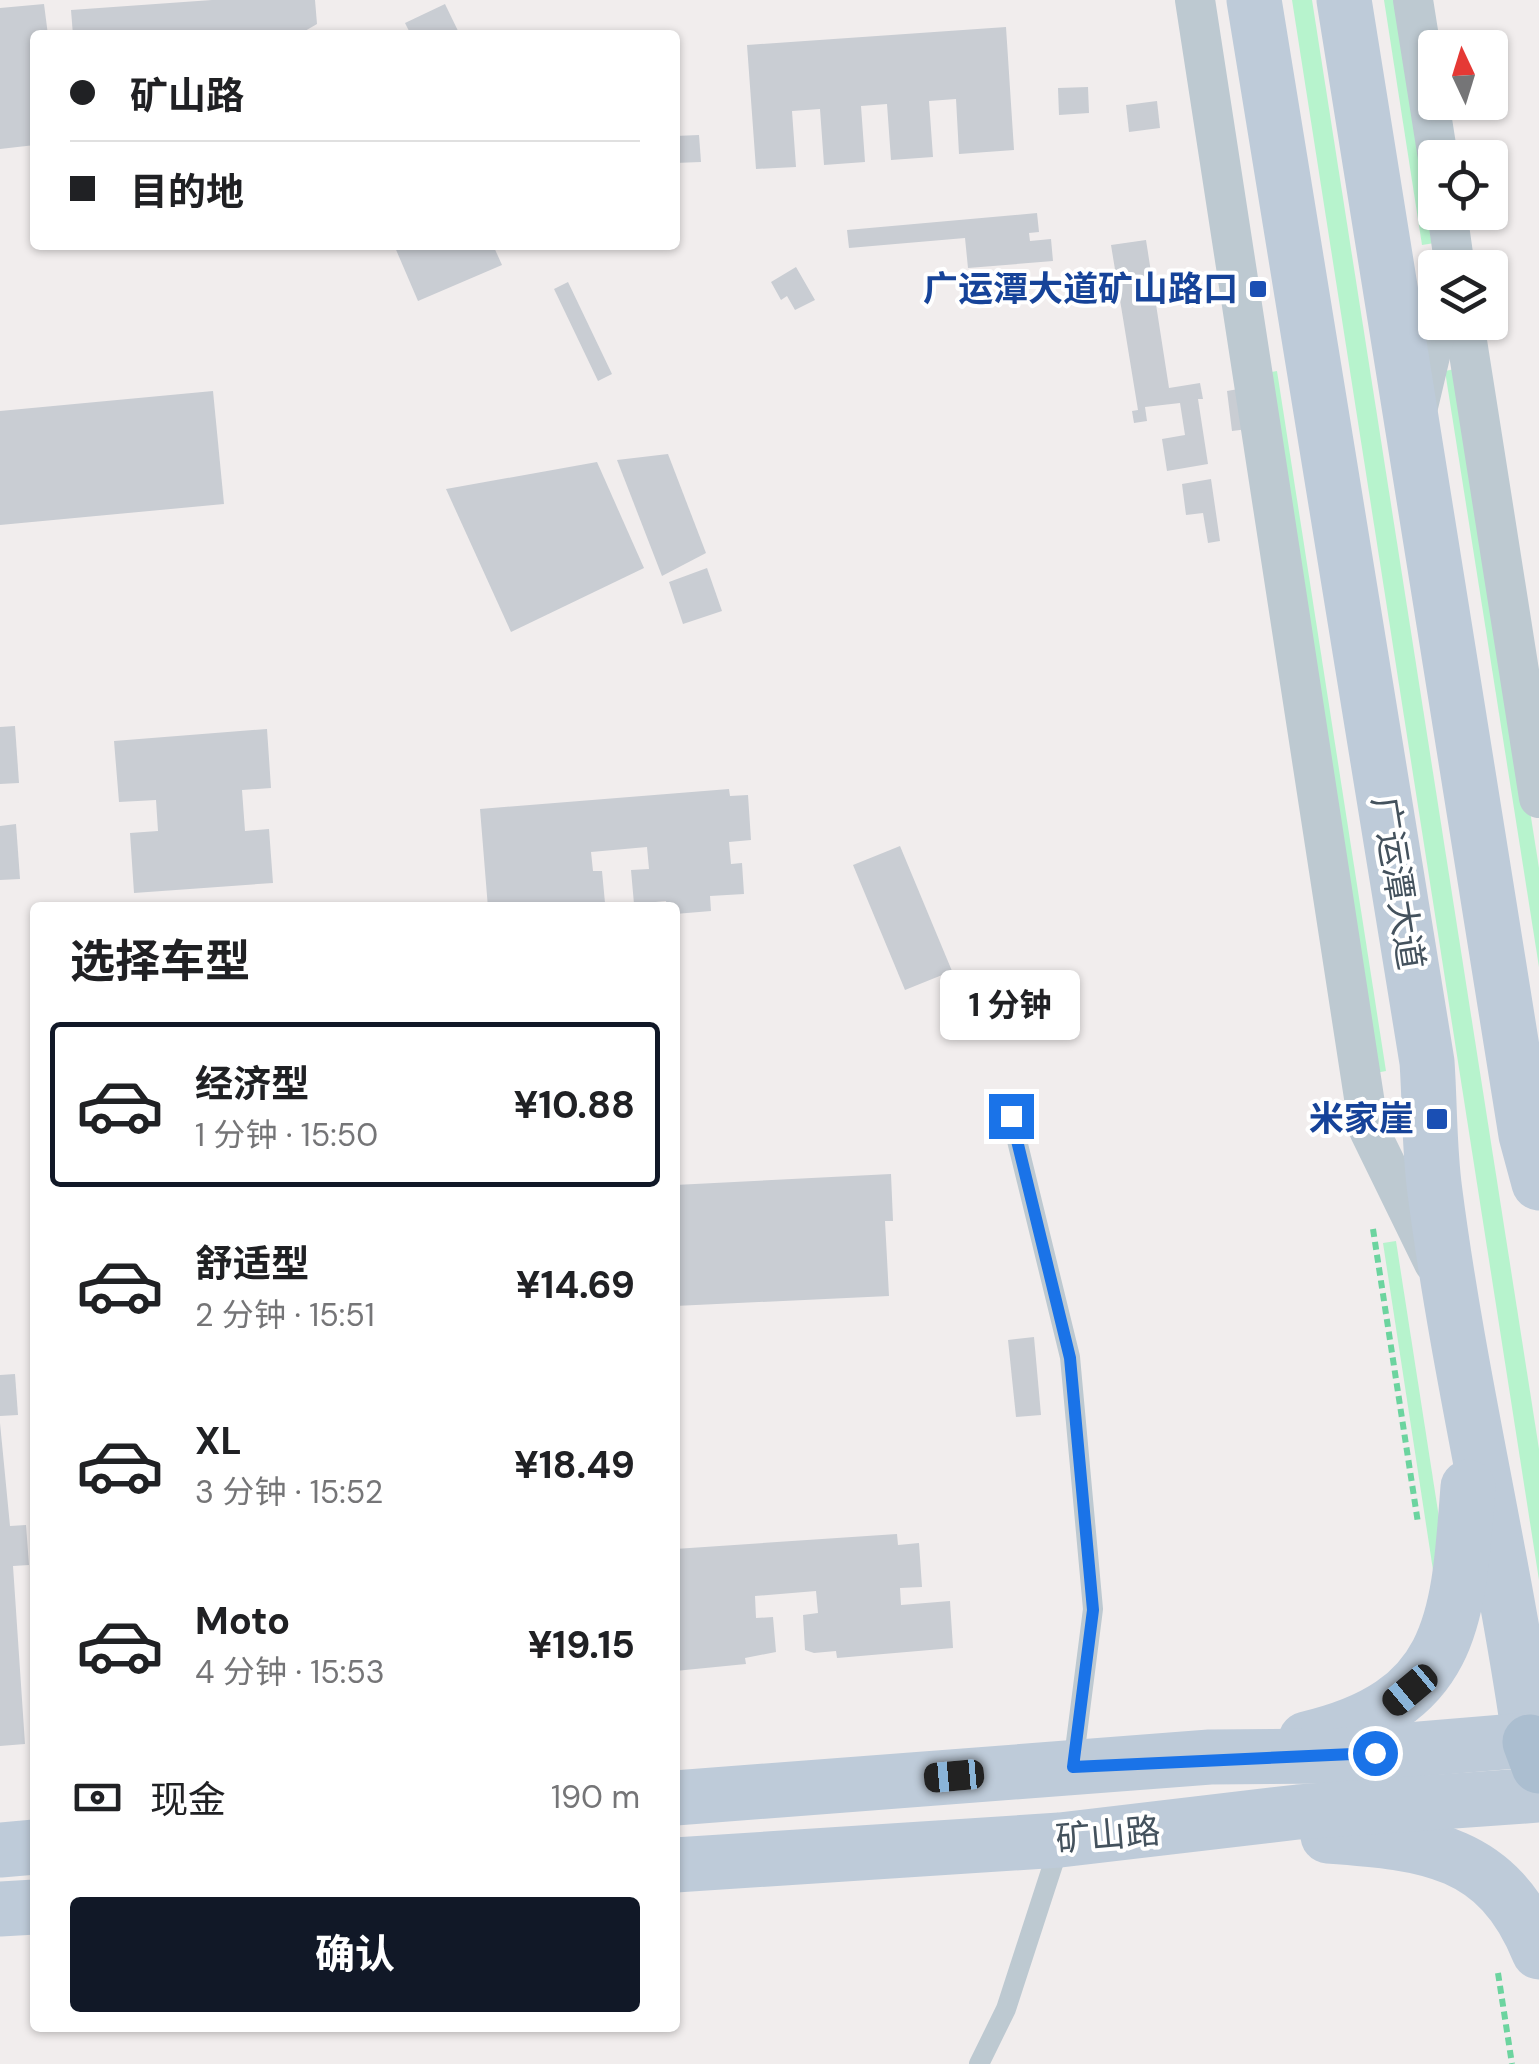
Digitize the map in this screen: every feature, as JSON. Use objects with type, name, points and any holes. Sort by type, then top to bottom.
[{"type":"main road","name":"广运潭大道","points":[[1254,0],[1424,1042],[1434,1188],[1451,1298],[1536,1749]]},
{"type":"main road","points":[[1344,0],[1526,1134],[1539,1183]]},
{"type":"main road","points":[[1210,1757],[1356,1726],[1390,1707],[1430,1667],[1458,1602],[1473,1424]]},
{"type":"main road","name":"矿山路","points":[[680,1798],[1210,1757],[1536,1749]]},
{"type":"main road","name":"矿山路","points":[[680,1865],[1060,1840],[1298,1812],[1539,1795]]},
{"type":"main road","points":[[1186,1828],[1391,1841],[1449,1853],[1474,1865],[1501,1888],[1527,1922],[1539,1952]]},
{"type":"main road","points":[[0,1850],[30,1847]]},
{"type":"main road","points":[[0,1909],[30,1907]]},
{"type":"street","points":[[1195,0],[1369,1130],[1451,1298]]},
{"type":"street","points":[[1413,0],[1435,140]]},
{"type":"street","points":[[1414,425],[1434,340]]},
{"type":"street","points":[[1467,340],[1539,798]]},
{"type":"lane","points":[[1011,1116],[1070,1358],[1093,1610],[1073,1767]]},
{"type":"lane","points":[[978,2064],[1006,2009],[1060,1840]]},
{"type":"path","points":[[1371,1216],[1419,1528]]},
{"type":"green space","points":[[1292,0],[1312,0],[1539,1449],[1539,1580]]},
{"type":"green space","points":[[1384,0],[1404,0],[1418,92],[1418,120],[1422,120],[1425,140],[1418,140],[1418,219]]},
{"type":"green space","points":[[1420,230],[1439,230],[1441,242],[1422,245]]},
{"type":"green space","points":[[1460,368],[1539,868],[1539,967],[1445,371]]},
{"type":"green space","points":[[1277,371],[1386,1071],[1370,1074],[1261,374]]},
{"type":"green space","points":[[1396,1241],[1447,1569],[1433,1570],[1383,1243]]},
{"type":"building","points":[[212,0],[315,0],[317,24],[307,30],[73,30],[71,10]]},
{"type":"building","points":[[44,4],[47,30],[30,30],[30,146],[0,149],[0,8]]},
{"type":"building","points":[[445,4],[458,30],[408,30],[405,23]]},
{"type":"building","points":[[1006,27],[1014,150],[959,154],[956,99],[929,101],[933,157],[891,160],[887,104],[861,106],[865,162],[824,165],[820,109],[792,111],[796,167],[756,169],[747,45]]},
{"type":"building","points":[[1088,87],[1089,113],[1059,115],[1058,88]]},
{"type":"building","points":[[1157,101],[1160,128],[1129,132],[1126,105]]},
{"type":"building","points":[[699,135],[701,162],[680,163],[680,136]]},
{"type":"building","points":[[1037,213],[1039,232],[1029,233],[1030,241],[1051,239],[1053,261],[968,268],[965,238],[849,248],[847,230]]},
{"type":"building","points":[[1146,240],[1169,388],[1200,383],[1203,399],[1198,399],[1208,464],[1167,471],[1162,439],[1185,435],[1180,403],[1145,407],[1147,421],[1134,423],[1132,411],[1138,410],[1111,245]]},
{"type":"building","points":[[396,250],[495,250],[502,265],[418,301]]},
{"type":"building","points":[[796,267],[815,300],[795,310],[787,296],[781,300],[771,282]]},
{"type":"building","points":[[568,282],[612,374],[598,381],[554,289]]},
{"type":"building","points":[[1250,387],[1256,428],[1232,431],[1227,391]]},
{"type":"building","points":[[213,391],[224,504],[0,525],[0,411]]},
{"type":"building","points":[[668,454],[706,553],[662,576],[617,460]]},
{"type":"building","points":[[597,462],[644,568],[511,632],[446,489]]},
{"type":"building","points":[[1211,479],[1220,541],[1208,543],[1203,513],[1186,515],[1182,484]]},
{"type":"building","points":[[707,568],[722,611],[683,624],[669,582]]},
{"type":"building","points":[[15,726],[19,783],[0,784],[0,727]]},
{"type":"building","points":[[267,729],[271,788],[242,790],[245,831],[269,829],[273,883],[134,893],[130,833],[158,831],[156,800],[119,802],[114,741]]},
{"type":"building","points":[[729,789],[730,796],[748,795],[751,840],[729,842],[731,864],[742,863],[744,894],[710,896],[711,911],[680,914],[680,902],[634,902],[631,870],[649,869],[647,847],[591,852],[593,871],[602,871],[605,902],[488,902],[480,809]]},
{"type":"building","points":[[16,824],[20,879],[0,880],[0,826]]},
{"type":"building","points":[[900,846],[952,971],[905,990],[853,865]]},
{"type":"building","points":[[891,1174],[893,1221],[885,1221],[889,1296],[680,1306],[680,1185]]},
{"type":"building","points":[[1034,1337],[1041,1415],[1016,1417],[1008,1340]]},
{"type":"building","points":[[15,1374],[18,1415],[0,1416],[0,1375]]},
{"type":"building","points":[[0,1423],[10,1526],[26,1525],[29,1565],[13,1566],[25,1744],[0,1746]]},
{"type":"building","points":[[897,1534],[898,1545],[919,1543],[922,1587],[900,1588],[901,1605],[950,1601],[953,1648],[837,1658],[836,1651],[814,1653],[805,1650],[803,1615],[818,1613],[816,1591],[755,1596],[756,1618],[773,1617],[776,1652],[745,1658],[746,1664],[680,1671],[680,1549]]},
{"type":"place","name":"广运潭大道矿山路口","points":[[1258,289]]},
{"type":"place","name":"米家崖","points":[[1437,1119]]},
{"type":"route","points":[[1011,1116],[1070,1358],[1093,1610],[1073,1767],[1210,1757],[1375,1753]]}]
